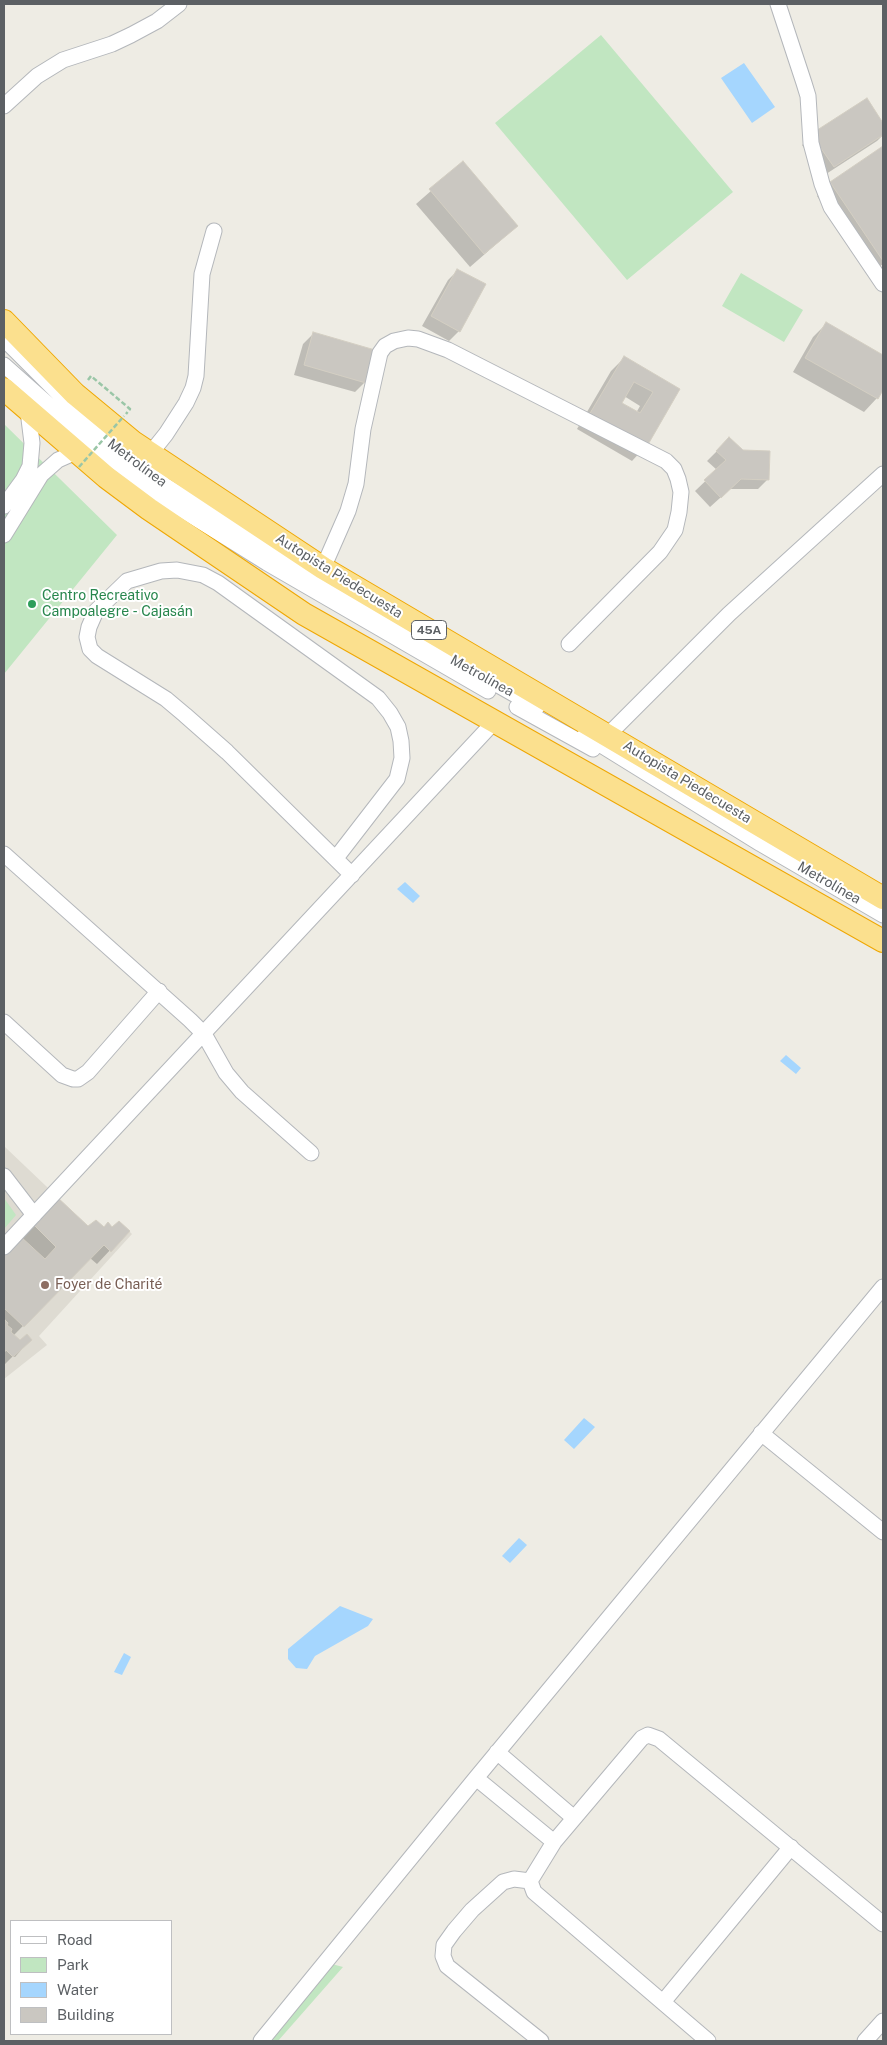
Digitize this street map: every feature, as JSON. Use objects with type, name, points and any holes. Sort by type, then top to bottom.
[{"type":"highway","name":"Autopista Piedecuesta","points":[[4,321],[75,394],[133,442],[323,568],[883,898]]},
{"type":"highway","points":[[4,389],[77,460],[304,614],[883,941]]},
{"type":"street","points":[[4,106],[37,76],[63,60],[112,44],[131,35],[157,22],[179,4]]},
{"type":"street","points":[[778,4],[808,96],[811,143],[822,184],[832,208],[883,284]]},
{"type":"street","points":[[150,454],[171,426],[193,388],[196,376],[202,274],[214,231]]},
{"type":"street","points":[[323,568],[348,511],[356,484],[363,429],[380,353],[385,346],[394,341],[408,338],[418,339],[448,350],[666,462],[674,469],[681,492],[680,512],[675,530],[660,552],[569,644]]},
{"type":"street","name":"Metrolínea","points":[[4,339],[98,433],[166,486],[397,628],[561,720],[761,844],[883,915]]},
{"type":"street","name":"Metrolínea","points":[[4,365],[93,444],[158,495],[267,563],[427,657],[621,765],[883,921]]},
{"type":"street","points":[[4,506],[23,480],[30,466],[32,443],[28,411]]},
{"type":"street","points":[[4,535],[41,475],[58,460],[77,460]]},
{"type":"street","points":[[608,735],[729,614],[883,474]]},
{"type":"street","points":[[336,858],[397,779],[402,758],[401,741],[398,727],[390,713],[378,698],[226,588],[203,575],[177,570],[162,571],[127,581],[96,611],[88,627],[87,637],[90,649],[97,656],[166,699],[227,752],[352,875]]},
{"type":"street","points":[[4,1247],[495,722]]},
{"type":"street","points":[[4,854],[159,991],[204,1034],[226,1073],[242,1092],[311,1153]]},
{"type":"street","points":[[4,1022],[62,1075],[72,1080],[78,1079],[88,1072],[159,991]]},
{"type":"street","points":[[4,1176],[34,1214]]},
{"type":"street","points":[[261,2041],[497,1752],[883,1287]]},
{"type":"street","points":[[761,1433],[883,1532]]},
{"type":"street","points":[[530,1881],[554,1842],[574,1818],[642,1738],[653,1736],[658,1738],[883,1924]]},
{"type":"street","points":[[497,1752],[574,1818]]},
{"type":"street","points":[[476,1778],[554,1842]]},
{"type":"street","points":[[663,2002],[791,1847]]},
{"type":"street","points":[[530,1881],[514,1879],[503,1882],[472,1910],[454,1931],[444,1945],[443,1956],[447,1966],[541,2041]]},
{"type":"street","points":[[530,1881],[534,1892],[708,2041]]},
{"type":"street","points":[[865,2041],[883,2021]]},
{"type":"path","points":[[77,460],[124,416]]},
{"type":"shaded area","name":"Foyer de Charité","points":[[5,1147],[88,1226],[96,1220],[104,1227],[108,1222],[112,1227],[119,1221],[132,1234],[39,1336],[47,1345],[4,1379]]},
{"type":"green space","points":[[601,35],[733,192],[627,280],[495,123]]},
{"type":"green space","points":[[741,273],[803,310],[784,342],[722,306]]},
{"type":"green space","name":"Centro Recreativo Campoalegre - Cajasán","points":[[4,424],[117,535],[4,674]]},
{"type":"green space","points":[[4,1198],[16,1215],[4,1229]]},
{"type":"green space","points":[[328,1963],[343,1967],[278,2041],[262,2041]]},
{"type":"water","points":[[744,63],[775,107],[752,123],[721,78]]},
{"type":"water","points":[[405,882],[420,896],[413,903],[397,889]]},
{"type":"water","points":[[786,1055],[801,1068],[796,1074],[780,1061]]},
{"type":"water","points":[[584,1418],[595,1427],[574,1449],[564,1440]]},
{"type":"water","points":[[519,1538],[527,1545],[510,1563],[502,1556]]},
{"type":"water","points":[[340,1606],[373,1619],[368,1626],[315,1656],[307,1669],[296,1668],[288,1659],[288,1649]]},
{"type":"water","points":[[124,1653],[131,1657],[122,1675],[114,1672]]},
{"type":"building","points":[[867,98],[883,123],[883,135],[834,167],[811,134]]},
{"type":"building","points":[[883,146],[883,261],[830,182]]},
{"type":"building","points":[[463,161],[518,226],[484,254],[429,189]]},
{"type":"building","points":[[457,269],[486,284],[460,332],[431,316]]},
{"type":"building","points":[[826,322],[883,355],[883,390],[878,399],[805,358]]},
{"type":"building","points":[[313,332],[375,350],[366,383],[304,365]]},
{"type":"building","points":[[624,356],[680,389],[646,448],[589,415]],"holes":[[[634,382],[653,392],[640,413],[622,403]]]},
{"type":"building","points":[[729,437],[743,450],[770,451],[769,480],[741,479],[721,498],[704,480],[726,460],[716,451]]},
{"type":"building","points":[[57,1197],[88,1226],[96,1220],[104,1227],[108,1222],[112,1227],[119,1221],[130,1231],[111,1252],[104,1245],[24,1327],[4,1308],[4,1254],[20,1236],[45,1259],[56,1247],[32,1223]]},
{"type":"building","points":[[5,1320],[12,1329],[11,1332],[20,1340],[27,1334],[32,1340],[13,1357],[6,1350],[4,1353]]},
{"type":"place","name":"Centro Recreativo Campoalegre - Cajasán","points":[[32,604]]},
{"type":"place","name":"Foyer de Charité","points":[[45,1285]]}]
